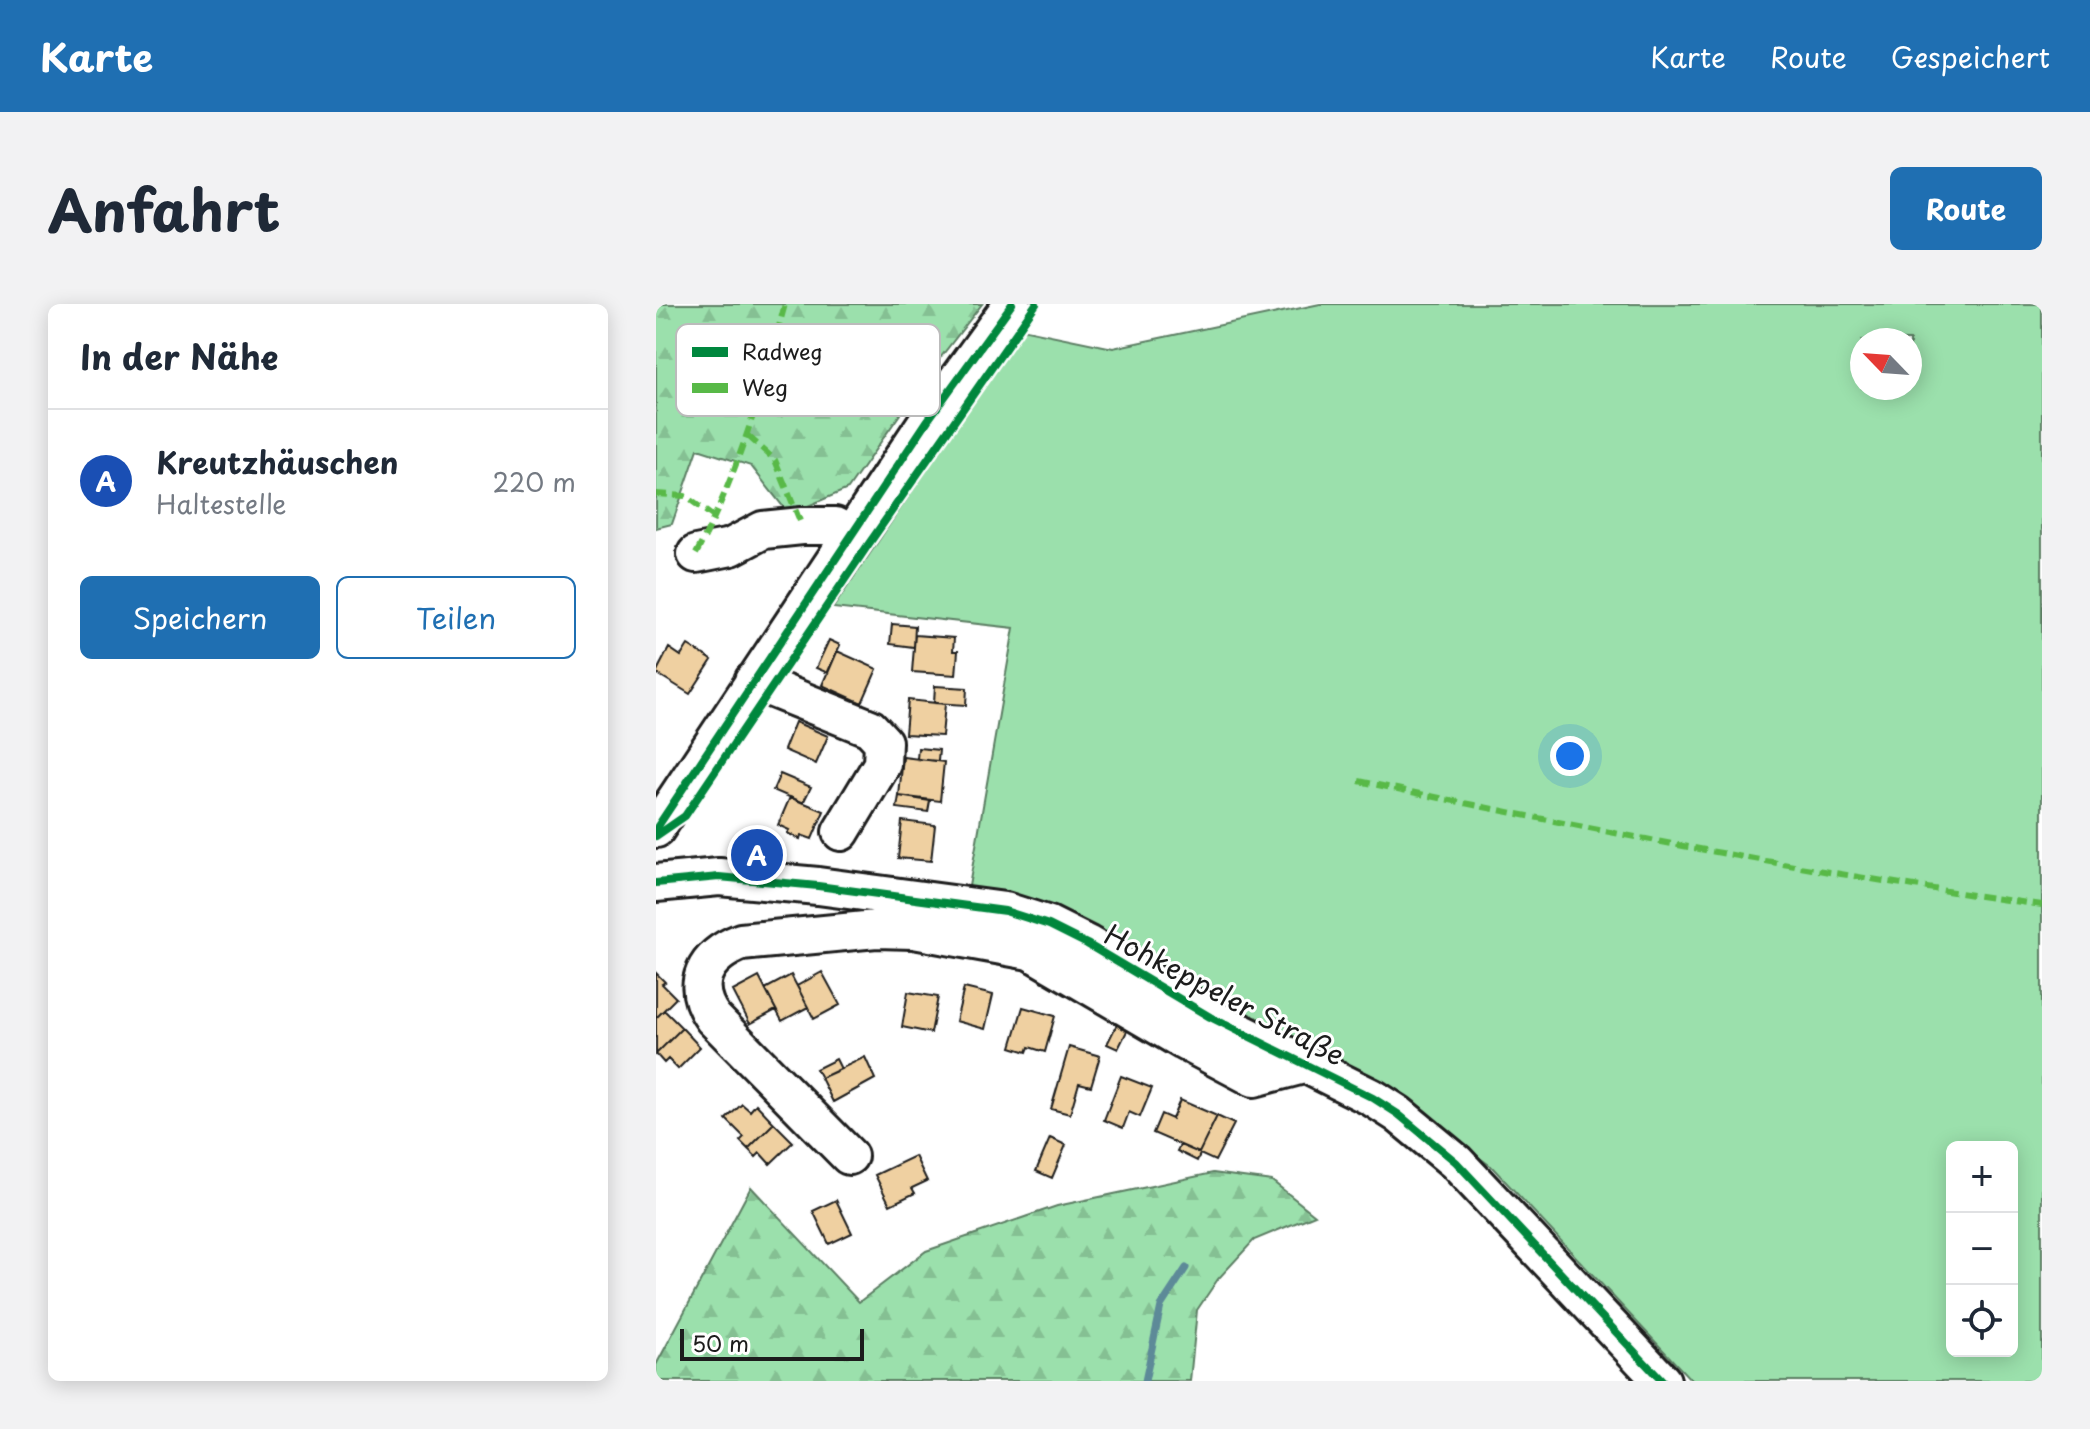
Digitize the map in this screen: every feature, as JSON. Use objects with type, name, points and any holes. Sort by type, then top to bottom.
[{"type":"street","points":[[940,403],[1012,304]]},
{"type":"street","points":[[656,829],[931,416]]},
{"type":"street","points":[[696,554],[731,547],[763,530],[835,526],[850,536]]},
{"type":"street","points":[[753,681],[870,728],[883,742],[882,764],[841,832]]},
{"type":"street","name":"Hohkeppeler Straße","points":[[656,883],[719,877],[818,886],[1005,911],[1049,925],[1210,1017],[1373,1098],[1398,1114],[1456,1162],[1662,1381]]},
{"type":"street","points":[[849,1156],[704,1006],[701,994],[704,973],[723,949],[741,942],[876,929],[914,930],[1030,951],[1254,1078],[1307,1064]]},
{"type":"green space","points":[[656,304],[982,304],[940,358],[940,324],[676,324],[676,416],[899,416],[848,489],[789,514],[751,466],[698,449],[672,524],[656,528]]},
{"type":"green space","points":[[1320,304],[2042,304],[2042,1381],[1692,1381],[1492,1167],[1394,1095],[968,892],[1014,628],[833,608],[1022,329],[1113,348]]},
{"type":"green space","points":[[1213,1173],[1272,1181],[1315,1215],[1254,1240],[1218,1279],[1197,1310],[1190,1381],[656,1381],[656,1365],[751,1187],[859,1302],[926,1251],[1057,1206]]},
{"type":"building","points":[[892,624],[915,626],[914,647],[890,644]]},
{"type":"building","points":[[915,635],[954,638],[953,651],[958,651],[956,675],[912,672]]},
{"type":"building","points":[[829,640],[840,645],[828,673],[816,668]]},
{"type":"building","points":[[688,645],[712,660],[690,694],[656,673],[669,648],[681,656]]},
{"type":"building","points":[[837,651],[877,669],[862,703],[822,685]]},
{"type":"building","points":[[935,686],[967,688],[966,705],[934,703]]},
{"type":"building","points":[[908,700],[945,704],[942,736],[905,734]]},
{"type":"building","points":[[795,722],[828,736],[816,764],[784,750]]},
{"type":"building","points":[[918,748],[939,750],[938,761],[917,759]]},
{"type":"building","points":[[903,757],[944,762],[940,801],[899,796]]},
{"type":"building","points":[[780,774],[811,787],[803,803],[773,790]]},
{"type":"building","points":[[899,796],[930,801],[928,812],[897,808]]},
{"type":"building","points":[[790,797],[824,811],[812,839],[801,835],[800,839],[778,825]]},
{"type":"building","points":[[902,821],[935,825],[931,861],[898,858]]},
{"type":"building","points":[[822,972],[840,1005],[814,1019],[797,986]]},
{"type":"building","points":[[656,973],[676,998],[656,1018]]},
{"type":"building","points":[[791,975],[808,1007],[782,1021],[765,989]]},
{"type":"building","points":[[759,977],[776,1010],[750,1024],[733,991]]},
{"type":"building","points":[[964,988],[993,995],[985,1029],[956,1021]]},
{"type":"building","points":[[908,992],[938,997],[931,1033],[902,1027]]},
{"type":"building","points":[[1023,1007],[1055,1016],[1045,1052],[1029,1047],[1027,1052],[1011,1047]]},
{"type":"building","points":[[664,1010],[682,1028],[656,1054],[656,1018]]},
{"type":"building","points":[[1117,1024],[1128,1029],[1118,1049],[1107,1044]]},
{"type":"building","points":[[682,1028],[700,1047],[678,1069],[668,1059],[664,1063],[656,1054]]},
{"type":"building","points":[[1069,1047],[1100,1056],[1091,1086],[1079,1083],[1070,1114],[1051,1109]]},
{"type":"building","points":[[865,1057],[875,1079],[833,1102],[821,1078]]},
{"type":"building","points":[[836,1059],[841,1069],[821,1078],[816,1069]]},
{"type":"building","points":[[1121,1076],[1152,1088],[1140,1117],[1129,1112],[1123,1128],[1104,1120]]},
{"type":"building","points":[[1180,1100],[1217,1116],[1199,1153],[1153,1133],[1161,1114],[1172,1119]]},
{"type":"building","points":[[742,1104],[750,1111],[756,1104],[774,1123],[748,1149],[740,1141],[744,1137],[726,1119]]},
{"type":"building","points":[[1217,1116],[1234,1124],[1215,1161],[1200,1154],[1197,1161],[1177,1151],[1180,1145],[1199,1153]]},
{"type":"building","points":[[774,1123],[793,1142],[770,1164],[760,1153],[756,1157],[748,1149]]},
{"type":"building","points":[[1050,1138],[1066,1145],[1052,1178],[1036,1171]]},
{"type":"building","points":[[915,1156],[927,1181],[912,1188],[915,1193],[890,1205],[875,1175]]},
{"type":"building","points":[[836,1200],[852,1233],[829,1244],[813,1211]]},
{"type":"waterway","points":[[1145,1381],[1161,1306],[1186,1268]]},
{"type":"marked path","points":[[779,324],[785,304]]},
{"type":"marked path","points":[[696,554],[737,463],[753,416]]},
{"type":"marked path","points":[[748,436],[775,460],[802,526]]},
{"type":"marked path","points":[[656,494],[685,496],[715,518]]},
{"type":"marked path","points":[[1359,781],[1699,849],[2042,905]]},
{"type":"cycle path","points":[[940,403],[1012,304]]},
{"type":"cycle path","points":[[656,836],[685,816],[1036,304]]},
{"type":"cycle path","points":[[656,829],[931,416]]},
{"type":"cycle path","points":[[656,883],[719,877],[818,886],[1005,911],[1049,925],[1210,1017],[1373,1098],[1398,1114],[1456,1162],[1662,1381]]},
{"type":"place","name":"Kreutzhäuschen","points":[[757,855]]}]
